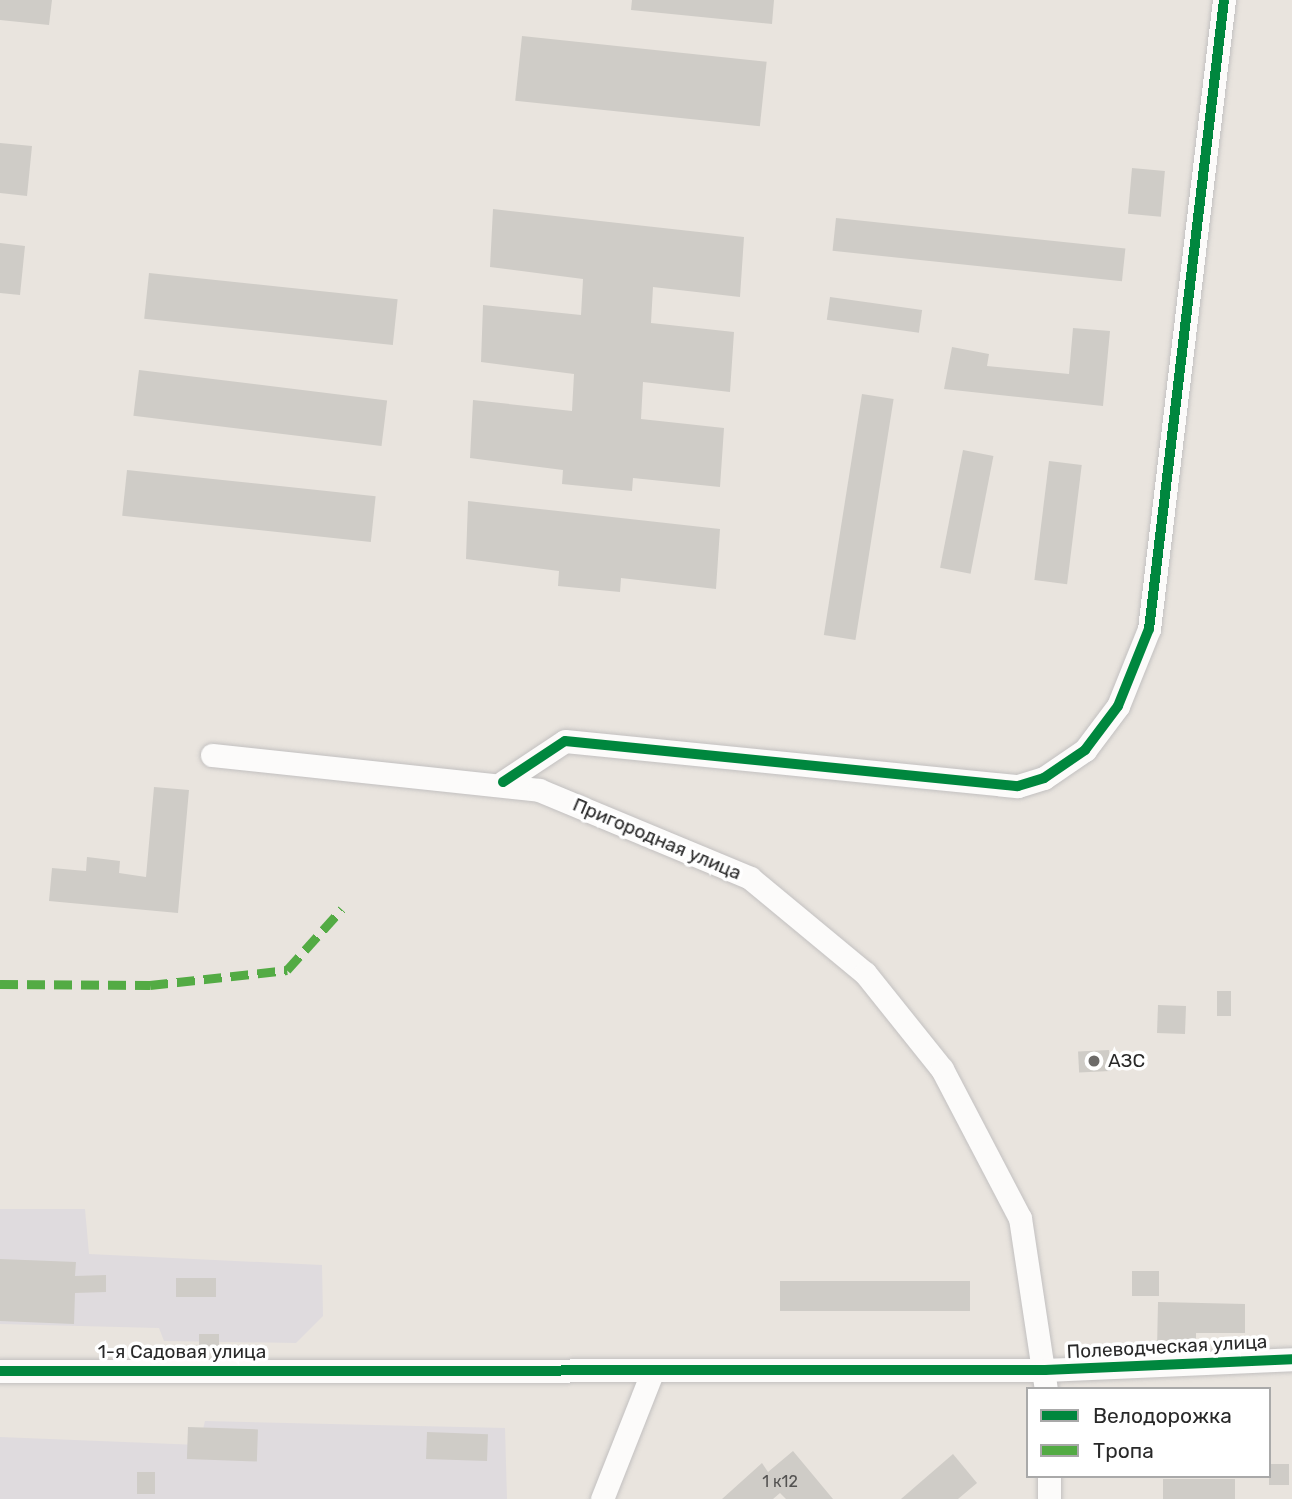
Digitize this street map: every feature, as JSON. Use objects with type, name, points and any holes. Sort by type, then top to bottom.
[{"type":"street","points":[[503,782],[565,741],[1018,786],[1044,778],[1085,750],[1118,706],[1149,629],[1224,0]]},
{"type":"street","name":"Пригородная улица","points":[[212,755],[503,782],[539,790],[750,878],[865,973],[943,1069],[1020,1218],[1045,1379]]},
{"type":"street","name":"Полеводческая улица","points":[[652,1373],[1045,1379],[1292,1359]]},
{"type":"street","name":"1-я Садовая улица","points":[[0,1371],[365,1370],[652,1373]]},
{"type":"street","points":[[602,1499],[652,1373]]},
{"type":"street","points":[[1049,1478],[1049,1499]]},
{"type":"shaded area","points":[[0,1209],[85,1209],[89,1254],[322,1265],[323,1316],[296,1343],[164,1341],[159,1328],[0,1324]]},
{"type":"shaded area","points":[[205,1421],[505,1428],[507,1499],[0,1499],[0,1437],[199,1445]]},
{"type":"building","points":[[0,0],[52,0],[49,25],[0,20]]},
{"type":"building","points":[[632,0],[774,0],[772,24],[631,10]]},
{"type":"building","points":[[522,36],[767,62],[760,126],[515,101]]},
{"type":"building","points":[[0,143],[32,146],[27,196],[0,193]]},
{"type":"building","points":[[1132,168],[1165,171],[1161,217],[1128,214]]},
{"type":"building","points":[[493,209],[744,237],[740,297],[653,287],[651,323],[734,332],[730,392],[643,382],[641,419],[724,428],[720,487],[633,478],[632,491],[562,484],[563,470],[470,458],[473,400],[572,411],[574,374],[481,362],[483,305],[581,315],[583,279],[490,267]]},
{"type":"building","points":[[836,218],[1125,248],[1122,281],[833,251]]},
{"type":"building","points":[[0,243],[25,246],[20,295],[0,293]]},
{"type":"building","points":[[149,273],[398,299],[393,345],[144,319]]},
{"type":"building","points":[[830,297],[922,310],[919,333],[827,320]]},
{"type":"building","points":[[1073,328],[1110,331],[1103,406],[944,389],[952,347],[989,354],[987,366],[1069,374]]},
{"type":"building","points":[[139,370],[387,400],[382,446],[133,416]]},
{"type":"building","points":[[862,394],[894,399],[855,640],[824,635]]},
{"type":"building","points":[[963,450],[993,456],[971,574],[940,568]]},
{"type":"building","points":[[1049,461],[1082,465],[1067,584],[1034,580]]},
{"type":"building","points":[[127,470],[376,496],[371,542],[122,516]]},
{"type":"building","points":[[468,501],[720,529],[716,589],[621,578],[620,592],[558,586],[559,571],[466,559]]},
{"type":"building","points":[[154,787],[189,790],[178,913],[49,901],[52,868],[86,871],[87,857],[120,861],[119,873],[146,877]]},
{"type":"building","points":[[1217,991],[1231,991],[1231,1016],[1217,1016]]},
{"type":"building","points":[[1158,1005],[1186,1006],[1185,1034],[1157,1033]]},
{"type":"building","name":"АЗС","points":[[1109,1050],[1110,1071],[1079,1073],[1078,1052]]},
{"type":"building","points":[[0,1259],[76,1262],[75,1276],[106,1275],[106,1292],[75,1293],[74,1324],[0,1321]]},
{"type":"building","points":[[1132,1271],[1159,1271],[1159,1296],[1132,1296]]},
{"type":"building","points":[[176,1278],[216,1278],[216,1297],[176,1297]]},
{"type":"building","points":[[780,1281],[970,1281],[970,1311],[780,1311]]},
{"type":"building","points":[[1158,1302],[1245,1304],[1245,1333],[1196,1333],[1196,1348],[1157,1349]]},
{"type":"building","points":[[199,1334],[219,1334],[219,1351],[199,1351]]},
{"type":"building","points":[[188,1427],[258,1429],[257,1461],[187,1459]]},
{"type":"building","points":[[427,1432],[488,1434],[487,1461],[426,1459]]},
{"type":"building","points":[[793,1451],[833,1499],[786,1499],[780,1493],[773,1499],[722,1499],[762,1463],[768,1472]]},
{"type":"building","points":[[953,1454],[977,1483],[958,1499],[901,1499]]},
{"type":"building","points":[[1271,1464],[1289,1464],[1289,1485],[1269,1485]]},
{"type":"building","points":[[137,1472],[155,1472],[155,1494],[137,1494]]},
{"type":"building","points":[[1163,1479],[1235,1479],[1235,1499],[1163,1499]]},
{"type":"marked path","points":[[0,984],[150,985],[287,970],[342,909]]},
{"type":"cycle path","points":[[503,782],[565,741],[1018,786],[1044,778],[1085,750],[1118,706],[1149,629],[1224,0]]},
{"type":"cycle path","points":[[0,1371],[1045,1370],[1292,1359]]},
{"type":"place","name":"АЗС","points":[[1094,1061]]}]
